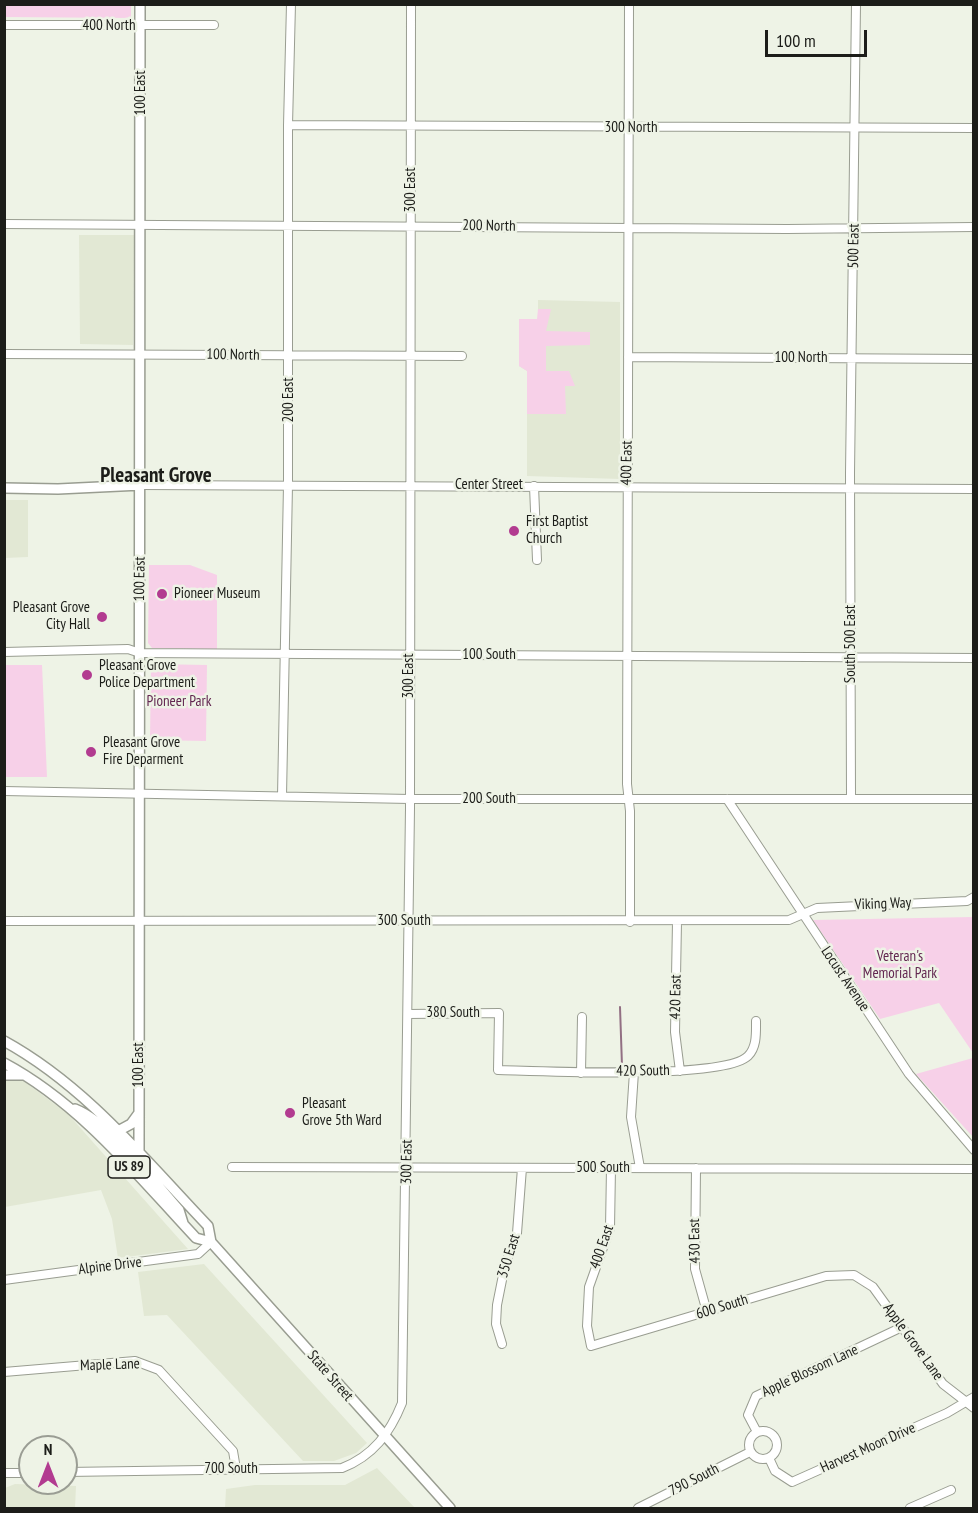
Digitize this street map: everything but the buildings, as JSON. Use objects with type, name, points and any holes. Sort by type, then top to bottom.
[{"type":"main road","name":"100 East","points":[[136,1156],[139,1113],[140,4]]},
{"type":"main road","name":"Center Street","points":[[4,488],[58,489],[141,485]]},
{"type":"main road","name":"State Street","points":[[4,1041],[42,1064],[75,1089],[118,1131],[136,1156],[158,1173],[208,1226],[211,1242],[450,1509]]},
{"type":"main road","name":"State Street","points":[[4,1063],[26,1075],[69,1107],[196,1238],[211,1242]]},
{"type":"main road","points":[[4,1075],[26,1075]]},
{"type":"main road","points":[[69,1107],[91,1116],[136,1156],[179,1210],[184,1224]]},
{"type":"main road","points":[[118,1131],[131,1124],[139,1113]]},
{"type":"street","name":"200 East","points":[[282,796],[288,485],[288,125],[291,4]]},
{"type":"street","name":"300 East","points":[[384,1437],[395,1421],[402,1403],[407,1168],[411,4]]},
{"type":"street","name":"400 East","points":[[629,4],[627,656],[630,922]]},
{"type":"street","name":"500 East","points":[[850,488],[856,4]]},
{"type":"street","name":"400 North","points":[[4,25],[214,25]]},
{"type":"street","name":"300 North","points":[[288,125],[974,128]]},
{"type":"street","name":"200 North","points":[[4,224],[628,228],[974,227]]},
{"type":"street","name":"100 North","points":[[4,354],[462,356]]},
{"type":"street","name":"100 North","points":[[628,357],[974,358]]},
{"type":"street","name":"Center Street","points":[[141,485],[974,489]]},
{"type":"street","points":[[534,486],[537,560]]},
{"type":"street","name":"South 500 East","points":[[850,488],[851,800]]},
{"type":"street","name":"100 South","points":[[4,651],[128,649],[140,653],[285,655],[974,658]]},
{"type":"street","name":"200 South","points":[[4,791],[410,799],[974,800]]},
{"type":"street","name":"Locust Avenue","points":[[727,799],[909,1074],[974,1150]]},
{"type":"street","name":"Viking Way","points":[[801,914],[817,908],[854,905],[971,901]]},
{"type":"street","name":"300 South","points":[[4,921],[677,922],[789,920],[801,914]]},
{"type":"street","name":"420 East","points":[[677,922],[675,1032],[680,1071]]},
{"type":"street","name":"380 South","points":[[408,1014],[499,1013],[498,1070]]},
{"type":"street","points":[[581,1073],[582,1017]]},
{"type":"street","name":"420 South","points":[[498,1070],[581,1073],[680,1071],[735,1064],[749,1056],[756,1040],[756,1022]]},
{"type":"street","points":[[634,1072],[631,1117],[640,1168]]},
{"type":"street","name":"500 South","points":[[232,1167],[974,1168]]},
{"type":"street","name":"350 East","points":[[502,1344],[496,1324],[497,1305],[505,1265],[517,1233],[522,1168]]},
{"type":"street","name":"400 East","points":[[591,1346],[587,1326],[589,1287],[610,1228],[611,1168]]},
{"type":"street","name":"430 East","points":[[696,1168],[695,1269],[707,1312]]},
{"type":"street","name":"Alpine Drive","points":[[4,1280],[198,1254],[211,1242]]},
{"type":"street","name":"600 South","points":[[591,1346],[826,1276],[854,1275]]},
{"type":"street","name":"Apple Grove Lane","points":[[854,1275],[873,1287],[900,1328],[943,1384],[970,1399],[974,1408]]},
{"type":"street","name":"Apple Blossom Lane","points":[[758,1432],[748,1415],[756,1396],[900,1328]]},
{"type":"street","name":"Maple Lane","points":[[4,1372],[135,1361],[148,1364],[159,1370],[233,1451],[236,1469]]},
{"type":"street","name":"Harvest Moon Drive","points":[[769,1458],[775,1471],[792,1482],[970,1399]]},
{"type":"street","points":[[766,1431],[777,1439],[778,1448],[769,1458],[759,1459],[750,1452],[749,1442],[758,1432],[766,1431]]},
{"type":"street","name":"700 South","points":[[78,1472],[342,1468],[363,1457],[384,1437]]},
{"type":"street","name":"790 South","points":[[638,1509],[750,1452]]},
{"type":"street","points":[[910,1509],[951,1490]]},
{"type":"shaded area","points":[[79,235],[134,235],[133,345],[80,344]]},
{"type":"shaded area","points":[[538,300],[620,302],[620,479],[527,476],[527,371],[519,366],[519,319],[538,319]]},
{"type":"shaded area","points":[[4,500],[28,500],[28,557],[5,558]]},
{"type":"shaded area","points":[[9,1078],[21,1079],[68,1114],[188,1249],[118,1258],[112,1219],[101,1190],[5,1207],[4,1082]]},
{"type":"shaded area","points":[[204,1264],[367,1443],[356,1453],[334,1461],[303,1461],[167,1315],[144,1316],[138,1272]]},
{"type":"shaded area","points":[[377,1468],[415,1508],[225,1508],[226,1489],[255,1485],[345,1485]]},
{"type":"shaded area","points":[[18,1484],[18,1495],[76,1495],[75,1508],[5,1508],[5,1488]]},
{"type":"green space","points":[[5,4],[131,5],[131,18],[5,17]]},
{"type":"green space","points":[[538,309],[551,309],[546,331],[590,332],[590,345],[546,346],[546,371],[569,371],[575,386],[565,386],[566,414],[527,414],[527,371],[519,366],[519,319],[537,319]]},
{"type":"green space","name":"Pioneer Park","points":[[149,565],[190,565],[217,575],[217,649],[152,648],[148,643]]},
{"type":"green space","name":"Pioneer Park","points":[[151,664],[207,665],[206,741],[150,740]]},
{"type":"green space","points":[[5,665],[42,665],[47,777],[5,777]]},
{"type":"green space","name":"Veteran's Memorial Park","points":[[973,917],[973,1053],[939,1003],[880,1019],[813,920]]},
{"type":"green space","points":[[974,1058],[973,1137],[916,1074]]},
{"type":"waterway","points":[[620,1007],[622,1066]]},
{"type":"place","name":"First Baptist Church","points":[[514,531]]},
{"type":"place","name":"Pioneer Museum","points":[[162,594]]},
{"type":"place","name":"Pleasant Grove City Hall","points":[[102,617]]},
{"type":"place","name":"Pleasant Grove Police Department","points":[[87,675]]},
{"type":"place","name":"Pleasant Grove Fire Deparment","points":[[91,752]]},
{"type":"place","name":"Pleasant Grove 5th Ward","points":[[290,1113]]},
{"type":"district","name":"Pleasant Grove","points":[[156,476]]}]
